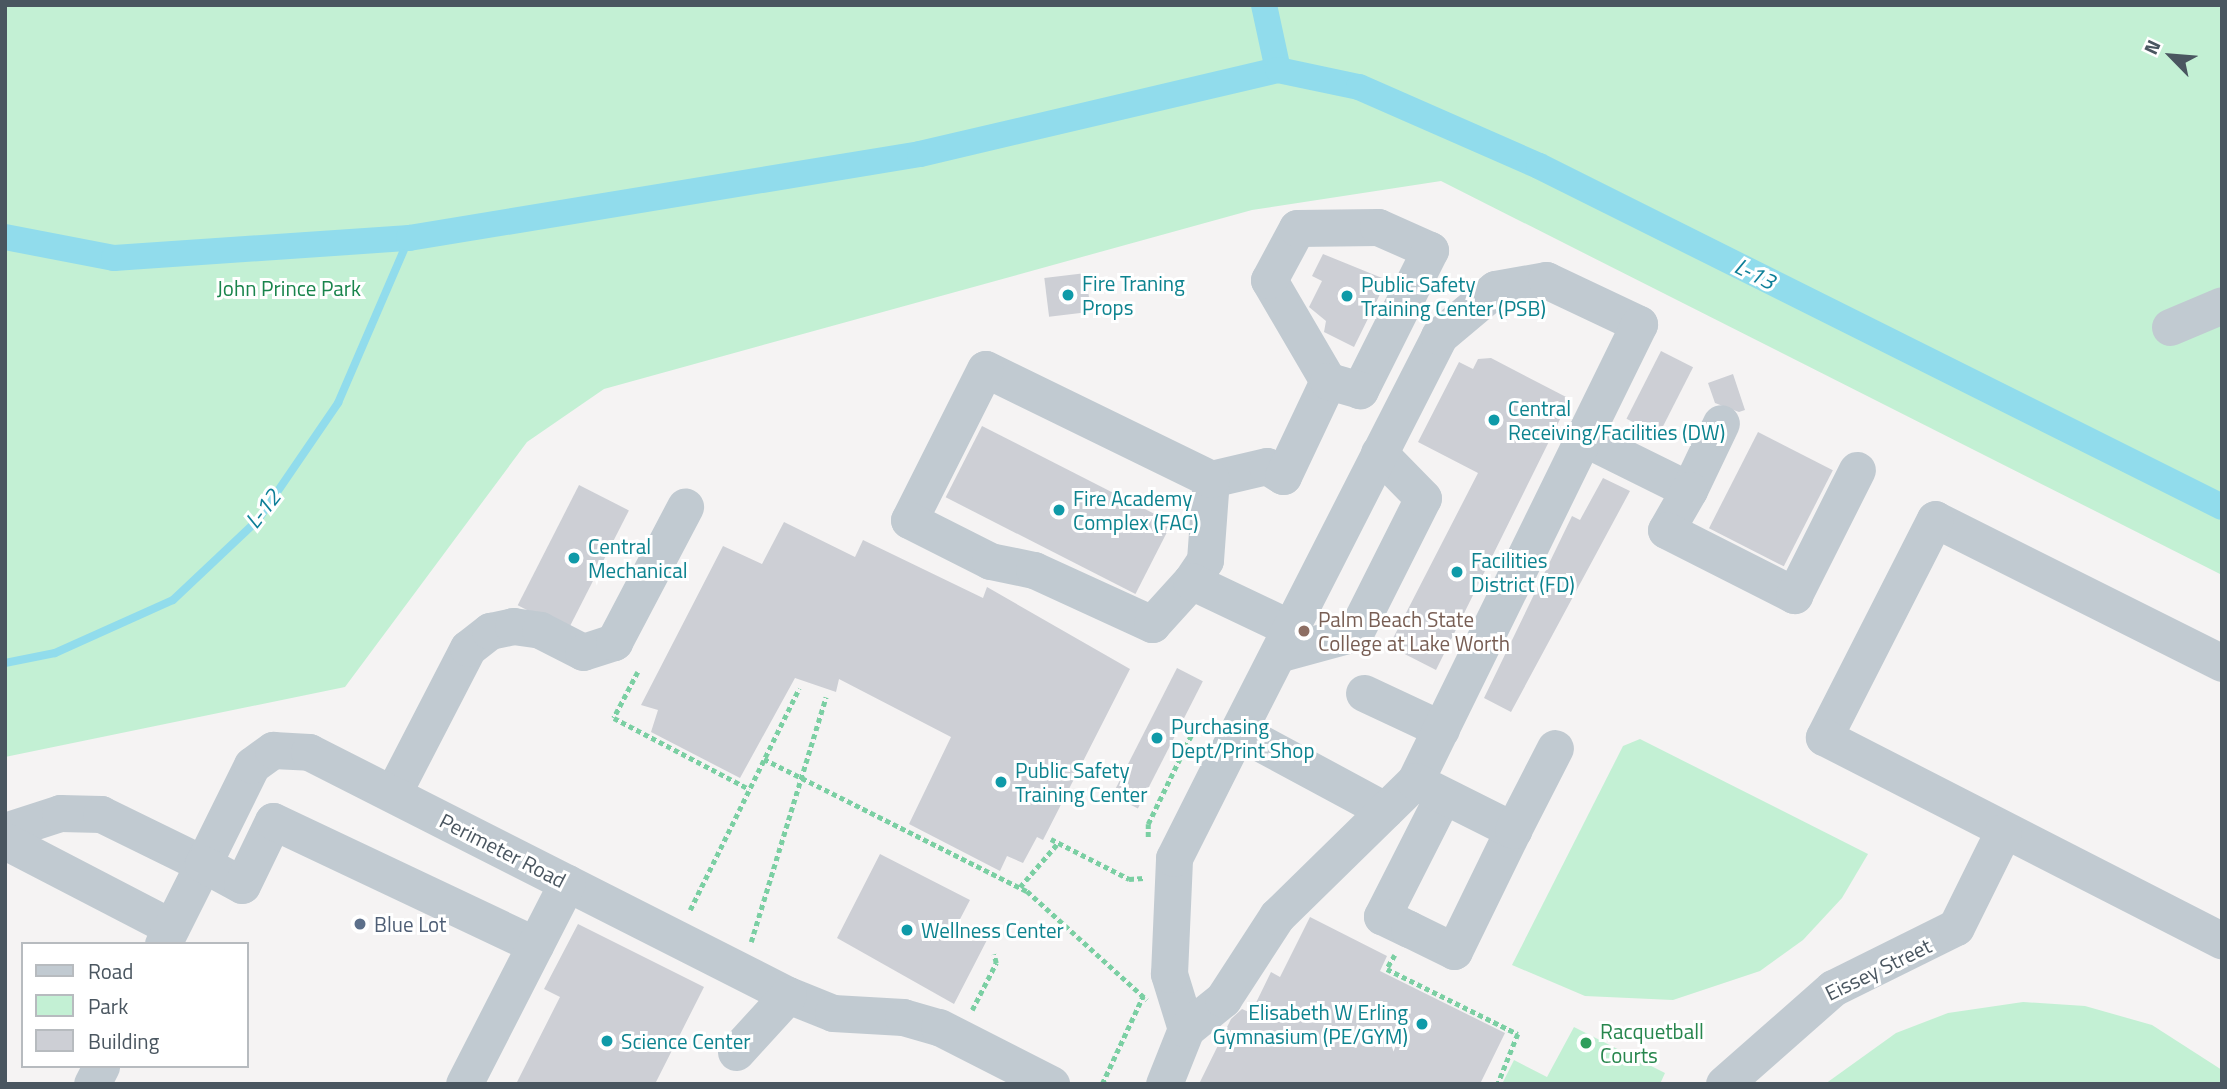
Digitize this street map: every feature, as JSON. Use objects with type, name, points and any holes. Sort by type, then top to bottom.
[{"type":"street","points":[[1378,226],[1430,250],[1360,390],[1328,381],[1269,280],[1297,228],[1378,226]]},
{"type":"street","points":[[1164,1084],[1183,1022],[1169,974],[1174,858],[1439,336],[1495,289],[1546,280],[1639,324],[1441,729],[1429,789],[1382,916],[1454,951],[1555,748]]},
{"type":"street","points":[[2169,327],[2222,305]]},
{"type":"street","points":[[1211,479],[1205,560],[1191,581],[1152,625],[1034,570],[990,561],[909,520],[985,369],[1211,479],[1267,466],[1283,476],[1328,381]]},
{"type":"street","points":[[1721,423],[1689,490],[1666,530],[1794,595],[1857,470]]},
{"type":"street","points":[[1584,438],[1689,490]]},
{"type":"street","points":[[1191,581],[1284,641],[1355,632],[1423,498],[1379,453]]},
{"type":"street","points":[[393,793],[468,648],[490,631],[513,626],[540,630],[583,652],[614,642],[685,507]]},
{"type":"street","points":[[2222,663],[1935,519],[1824,737],[2003,832],[2222,941]]},
{"type":"street","points":[[1364,693],[1441,729]]},
{"type":"street","points":[[1238,731],[1385,810]]},
{"type":"street","name":"Perimeter Road","points":[[167,936],[251,765],[273,750],[309,752],[788,995],[833,1013],[903,1017],[939,1027],[1051,1084]]},
{"type":"street","points":[[1183,1022],[1223,999],[1277,916],[1385,810],[1429,789]]},
{"type":"street","points":[[1429,789],[1513,830]]},
{"type":"street","points":[[5,831],[60,813],[101,814],[242,885],[273,821],[535,945]]},
{"type":"street","name":"Eissey Street","points":[[1724,1084],[1833,988],[1956,926],[2003,832]]},
{"type":"street","points":[[5,841],[167,936]]},
{"type":"street","points":[[464,1084],[567,883]]},
{"type":"street","points":[[736,1052],[788,995]]},
{"type":"street","points":[[92,1084],[100,1068]]},
{"type":"path","points":[[638,672],[614,718],[749,789]]},
{"type":"path","points":[[685,921],[799,688]]},
{"type":"path","points":[[747,953],[826,698]]},
{"type":"path","points":[[764,759],[1020,887],[1084,937],[1134,994],[1183,1022]]},
{"type":"path","points":[[1051,839],[1129,879],[1173,875]]},
{"type":"path","points":[[1020,887],[1058,843]]},
{"type":"path","points":[[1409,929],[1387,969],[1518,1034],[1498,1084]]},
{"type":"path","points":[[968,1017],[996,963],[994,954]]},
{"type":"green space","name":"John Prince Park","points":[[5,5],[2222,5],[2222,575],[1441,181],[1252,210],[604,389],[527,442],[345,687],[5,757]]},
{"type":"green space","points":[[1640,739],[1868,854],[1842,898],[1803,940],[1760,971],[1673,1000],[1585,996],[1512,965],[1623,746]]},
{"type":"green space","points":[[2023,1002],[2085,1006],[2152,1025],[2222,1070],[2222,1084],[1825,1084],[1896,1033],[1948,1013]]},
{"type":"green space","name":"Racquetball Courts","points":[[1574,1027],[1665,1073],[1660,1084],[1502,1084],[1514,1060],[1547,1077]]},
{"type":"building","name":"Public Safety Training Center (PSB)","points":[[1323,254],[1387,280],[1354,347],[1324,332],[1326,321],[1309,307],[1322,281],[1312,276]]},
{"type":"building","name":"Fire Traning Props","points":[[1086,273],[1091,312],[1049,317],[1044,278]]},
{"type":"building","points":[[1661,351],[1693,367],[1659,435],[1626,419]]},
{"type":"building","points":[[1491,358],[1570,399],[1436,670],[1389,646],[1478,473],[1418,442],[1459,362],[1473,369],[1478,359]]},
{"type":"building","points":[[1733,374],[1745,410],[1739,412],[1715,403],[1708,383]]},
{"type":"building","name":"Fire Academy Complex (FAC)","points":[[982,426],[1172,523],[1135,594],[946,497]]},
{"type":"building","points":[[1758,432],[1833,470],[1784,566],[1709,528]]},
{"type":"building","points":[[1603,478],[1630,491],[1511,712],[1484,698],[1572,516],[1580,520]]},
{"type":"building","name":"Central Mechanical","points":[[579,485],[629,510],[568,631],[518,605]]},
{"type":"building","points":[[784,522],[855,557],[863,540],[983,598],[987,587],[1130,669],[1043,840],[1037,837],[1023,863],[1007,856],[1000,871],[909,824],[951,737],[839,679],[836,692],[795,678],[740,778],[651,732],[658,710],[641,705],[723,546],[762,564]]},
{"type":"building","name":"Purchasing Dept/Print Shop","points":[[1177,668],[1203,681],[1138,809],[1112,795]]},
{"type":"building","name":"Wellness Center","points":[[880,854],[970,900],[958,923],[988,938],[954,1004],[837,938]]},
{"type":"building","points":[[1310,917],[1387,956],[1380,971],[1505,1033],[1480,1084],[1199,1084],[1231,1019],[1242,1009],[1251,1013],[1271,972],[1280,977]]},
{"type":"building","name":"Science Center","points":[[578,924],[704,987],[655,1084],[516,1084],[560,997],[544,989]]},
{"type":"waterway","points":[[1264,5],[1278,70]]},
{"type":"waterway","name":"L-13","points":[[5,237],[114,258],[409,238],[920,154],[1278,70],[1359,87],[1539,166],[2222,507]]},
{"type":"waterway","name":"L-12","points":[[5,663],[55,653],[173,600],[258,520],[338,403],[409,238]]},
{"type":"place","name":"Fire Traning Props","points":[[1068,295]]},
{"type":"place","name":"Public Safety Training Center (PSB)","points":[[1347,296]]},
{"type":"place","name":"Central Receiving/Facilities (DW)","points":[[1494,420]]},
{"type":"place","name":"Fire Academy Complex (FAC)","points":[[1059,510]]},
{"type":"place","name":"Central Mechanical","points":[[574,558]]},
{"type":"place","name":"Facilities District (FD)","points":[[1457,572]]},
{"type":"place","name":"Palm Beach State College at Lake Worth","points":[[1304,631]]},
{"type":"place","name":"Purchasing Dept/Print Shop","points":[[1157,738]]},
{"type":"place","name":"Public Safety Training Center","points":[[1001,782]]},
{"type":"place","name":"Blue Lot","points":[[360,924]]},
{"type":"place","name":"Wellness Center","points":[[907,930]]},
{"type":"place","name":"Elisabeth W Erling Gymnasium (PE/GYM)","points":[[1422,1024]]},
{"type":"place","name":"Science Center","points":[[607,1041]]},
{"type":"place","name":"Racquetball Courts","points":[[1586,1043]]}]
